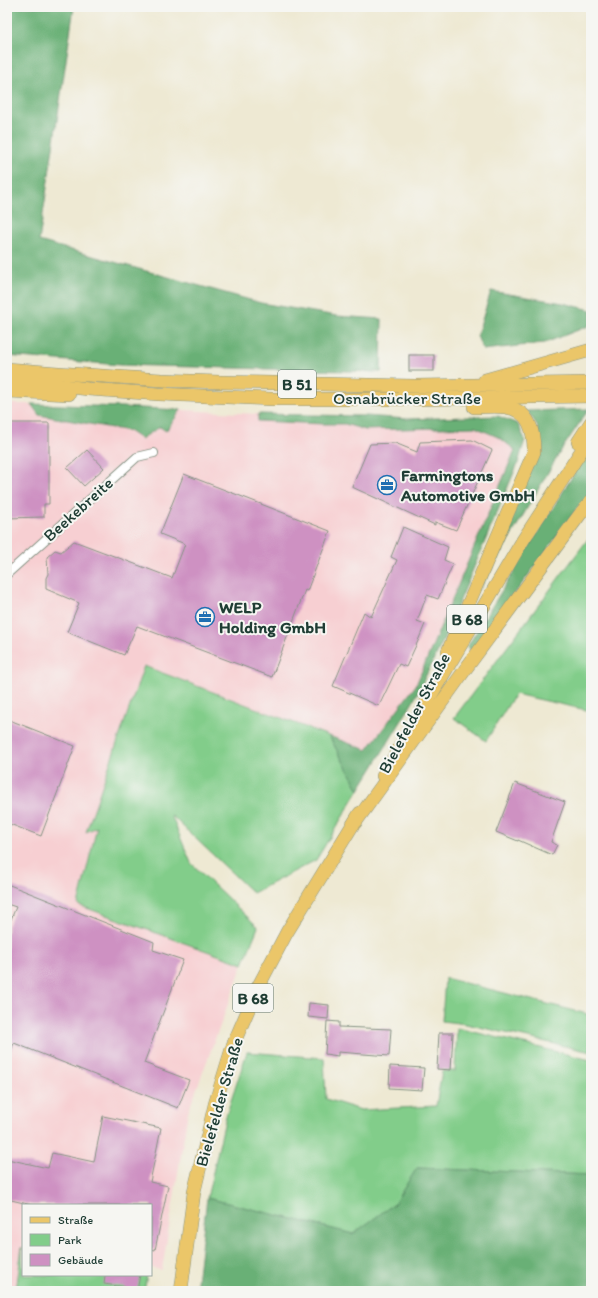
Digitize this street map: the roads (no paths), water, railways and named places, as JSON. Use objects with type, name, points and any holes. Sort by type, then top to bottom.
[{"type":"main road","points":[[466,386],[591,350]]},
{"type":"main road","name":"Osnabrücker Straße","points":[[7,368],[103,376],[213,382],[415,386],[589,383]]},
{"type":"main road","name":"Osnabrücker Straße","points":[[7,379],[88,389],[271,399],[451,399],[585,396]]},
{"type":"main road","points":[[7,391],[59,394],[159,394]]},
{"type":"main road","name":"B 68","points":[[448,651],[534,452],[534,437],[530,422],[519,411],[507,407],[474,407],[451,399]]},
{"type":"main road","name":"Bielefelder Straße","points":[[355,823],[448,651],[591,422]]},
{"type":"main road","name":"Bielefelder Straße","points":[[181,1291],[194,1192],[215,1104],[233,1045],[258,987],[287,932],[355,823],[524,540],[591,436]]},
{"type":"main road","name":"B 68","points":[[355,823],[472,661],[591,501]]},
{"type":"street","name":"Beekebreite","points":[[7,574],[137,457],[154,453]]},
{"type":"place","name":"Farmingtons Automotive GmbH","points":[[387,485]]},
{"type":"place","name":"WELP Holding GmbH","points":[[205,617]]}]
